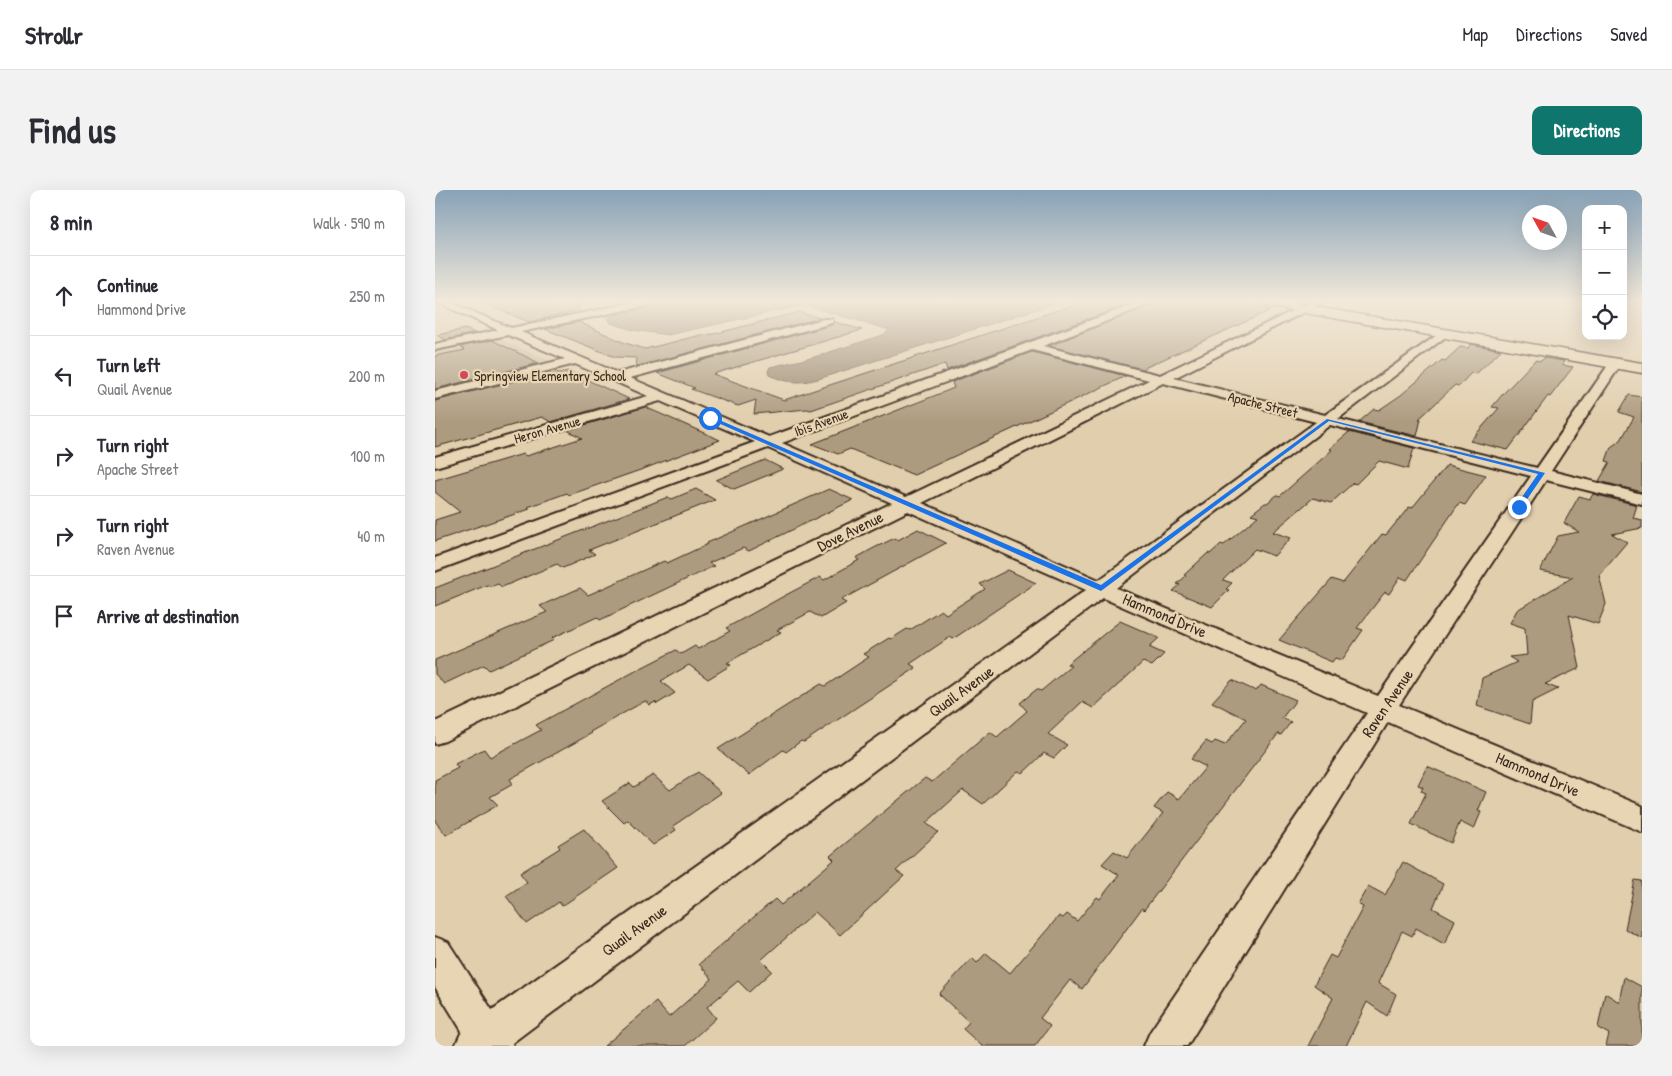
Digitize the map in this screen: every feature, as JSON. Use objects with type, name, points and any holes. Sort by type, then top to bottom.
[{"type":"street","points":[[435,347],[460,342]]},
{"type":"street","name":"Hammond Drive","points":[[533,342],[1101,588],[1384,707],[1642,819]]},
{"type":"street","points":[[616,378],[750,342]]},
{"type":"street","name":"Ibis Avenue","points":[[435,565],[1041,342]]},
{"type":"street","name":"Dove Avenue","points":[[435,734],[1238,342]]},
{"type":"street","name":"Quail Avenue","points":[[485,1043],[1432,342]]},
{"type":"street","points":[[1493,342],[1642,368]]},
{"type":"street","name":"Apache Street","points":[[1030,346],[1642,498]]},
{"type":"street","points":[[435,395],[577,360]]},
{"type":"street","name":"Raven Avenue","points":[[1164,1046],[1384,707],[1615,364]]},
{"type":"street","name":"Heron Avenue","points":[[435,462],[659,397]]},
{"type":"street","points":[[435,954],[485,1043]]},
{"type":"shaded area","name":"Springview Elementary School","points":[[478,342],[506,342],[551,361],[435,389],[435,351]]},
{"type":"shaded area","points":[[861,342],[934,342],[805,382],[787,381],[769,375],[770,367],[811,358]]},
{"type":"building","name":"Springview Elementary School","points":[[483,342],[496,342],[539,363],[435,389],[435,356],[465,350],[460,347]]},
{"type":"building","points":[[577,342],[623,342],[645,349],[673,342],[730,342],[639,366],[636,365],[637,358],[615,357]]},
{"type":"building","points":[[770,342],[822,342],[713,374],[784,400],[961,342],[1025,342],[947,370],[945,364],[811,410],[754,414],[756,400],[738,406],[691,389],[695,388],[657,373]]},
{"type":"building","points":[[1059,342],[1201,342],[1142,369],[1049,346]]},
{"type":"building","points":[[1471,344],[1501,350],[1476,374],[1471,373],[1459,386],[1455,385],[1419,419],[1421,419],[1417,436],[1359,422],[1374,409],[1379,410],[1401,395],[1460,347],[1468,348]]},
{"type":"building","points":[[1032,352],[1126,376],[914,475],[850,449],[838,454],[812,444],[954,388],[952,382]]},
{"type":"building","points":[[1544,358],[1564,361],[1562,365],[1573,367],[1550,397],[1548,396],[1508,450],[1470,441],[1499,408],[1492,407],[1502,395],[1535,360],[1541,361]]},
{"type":"building","points":[[554,371],[559,373],[568,371],[629,399],[551,422],[542,417],[435,447],[435,401]]},
{"type":"building","points":[[1629,395],[1642,397],[1642,492],[1599,481],[1610,462],[1606,461],[1611,447],[1621,440],[1634,417],[1619,412]]},
{"type":"building","points":[[645,407],[720,440],[646,468],[569,495],[567,493],[528,507],[530,509],[435,541],[435,520],[460,512],[435,492],[435,480],[523,454],[526,456],[582,438],[567,430]]},
{"type":"building","points":[[1349,432],[1414,448],[1408,469],[1379,461],[1356,484],[1353,483],[1331,503],[1313,498],[1273,532],[1291,538],[1274,556],[1255,549],[1223,580],[1232,583],[1226,589],[1229,590],[1212,607],[1173,591],[1180,585],[1177,584],[1186,576],[1184,575],[1208,553],[1210,554],[1221,544],[1224,545],[1258,516],[1251,514],[1277,495],[1280,496],[1332,450],[1329,449]]},
{"type":"building","points":[[765,460],[783,469],[734,489],[716,480]]},
{"type":"building","points":[[1447,465],[1486,475],[1465,505],[1459,503],[1407,580],[1400,577],[1389,594],[1385,592],[1357,628],[1363,630],[1342,660],[1335,658],[1332,662],[1279,640],[1332,579],[1343,583],[1382,534],[1386,535],[1409,507],[1412,508]]},
{"type":"building","points":[[696,489],[715,500],[589,550],[595,554],[563,568],[557,564],[502,587],[498,584],[487,585],[435,606],[435,588],[668,497],[672,499]]},
{"type":"building","points":[[829,489],[853,500],[749,551],[743,548],[709,563],[714,566],[600,620],[597,617],[552,638],[554,640],[489,670],[484,665],[444,684],[435,674],[435,660],[547,612],[540,606],[580,588],[588,595],[664,561],[667,563],[707,543]]},
{"type":"building","points":[[1593,494],[1637,505],[1633,518],[1642,520],[1642,528],[1612,534],[1627,542],[1599,575],[1606,604],[1598,624],[1569,615],[1580,668],[1545,684],[1558,689],[1532,702],[1530,724],[1477,706],[1482,678],[1517,662],[1509,657],[1527,655],[1525,628],[1510,623],[1517,610],[1573,577],[1540,571],[1558,536],[1579,532],[1564,523],[1579,496],[1590,499]]},
{"type":"building","points":[[918,529],[946,543],[841,600],[846,603],[821,618],[810,612],[777,630],[781,632],[727,663],[731,665],[708,679],[689,665],[661,681],[675,693],[657,704],[655,702],[650,705],[645,701],[510,779],[513,784],[490,797],[498,805],[446,835],[435,821],[435,780],[458,768],[455,764],[484,749],[490,757],[541,730],[536,725],[643,667],[676,650],[681,654],[695,646],[698,649],[730,631],[726,628],[784,596],[820,577],[824,580],[859,560],[856,558],[874,548],[895,538],[898,540]]},
{"type":"building","points":[[1008,570],[1036,583],[953,639],[950,637],[910,664],[916,668],[804,742],[801,741],[786,752],[783,750],[749,775],[718,749],[821,684],[825,686],[869,657],[863,654],[889,638],[891,639],[907,629],[910,630],[941,610],[946,614],[985,589],[980,584]]},
{"type":"building","points":[[1120,621],[1159,638],[1149,647],[1164,654],[1152,666],[1143,662],[1093,708],[1082,702],[1048,734],[1067,745],[1054,758],[1044,753],[1023,773],[1018,771],[983,804],[963,790],[926,823],[938,832],[896,871],[904,876],[840,935],[815,912],[761,960],[772,971],[749,992],[738,981],[707,1007],[716,1018],[685,1046],[604,1046],[656,1002],[669,1017],[712,979],[699,964],[775,899],[781,905],[834,860],[830,856],[925,778],[932,782],[990,732],[997,737],[1027,711],[1020,703],[1037,689],[1041,691],[1071,666],[1067,664]]},
{"type":"building","points":[[1232,680],[1256,691],[1261,685],[1296,700],[1282,718],[1291,722],[1281,735],[1278,734],[1144,910],[1142,908],[1082,989],[1070,980],[1040,1018],[1050,1026],[1035,1046],[982,1046],[963,1029],[969,1022],[939,994],[972,958],[977,963],[986,953],[1010,973],[1059,916],[1063,918],[1067,914],[1077,921],[1097,897],[1100,899],[1119,875],[1102,864],[1114,851],[1127,858],[1163,813],[1154,808],[1167,792],[1179,799],[1206,767],[1191,759],[1206,741],[1212,744],[1215,741],[1225,745],[1246,719],[1212,702]]},
{"type":"building","points":[[1427,766],[1486,792],[1478,811],[1481,812],[1474,829],[1460,822],[1451,843],[1411,824],[1426,793],[1421,791],[1423,787],[1418,785]]},
{"type":"building","points":[[698,772],[721,793],[673,826],[676,830],[653,845],[628,820],[624,823],[602,801],[630,783],[634,787],[653,775],[670,790]]},
{"type":"building","points":[[584,829],[618,868],[562,906],[559,902],[527,924],[506,896],[527,882],[520,873],[560,848],[558,845]]},
{"type":"building","points":[[1403,862],[1443,884],[1433,908],[1455,920],[1447,939],[1444,944],[1416,928],[1412,936],[1402,931],[1378,983],[1396,994],[1387,1016],[1367,1002],[1346,1046],[1308,1046],[1333,998],[1314,985],[1330,955],[1336,958],[1363,907],[1358,904],[1368,886],[1385,895]]},
{"type":"building","points":[[1635,880],[1642,881],[1642,938],[1625,929]]},
{"type":"building","points":[[1624,977],[1642,987],[1642,1046],[1606,1046],[1609,1034],[1598,1028],[1605,993],[1619,1002]]},
{"type":"place","name":"Springview Elementary School","points":[[464,375]]},
{"type":"route","points":[[710,418],[1101,588],[1329,420],[1541,473],[1519,507]]}]
